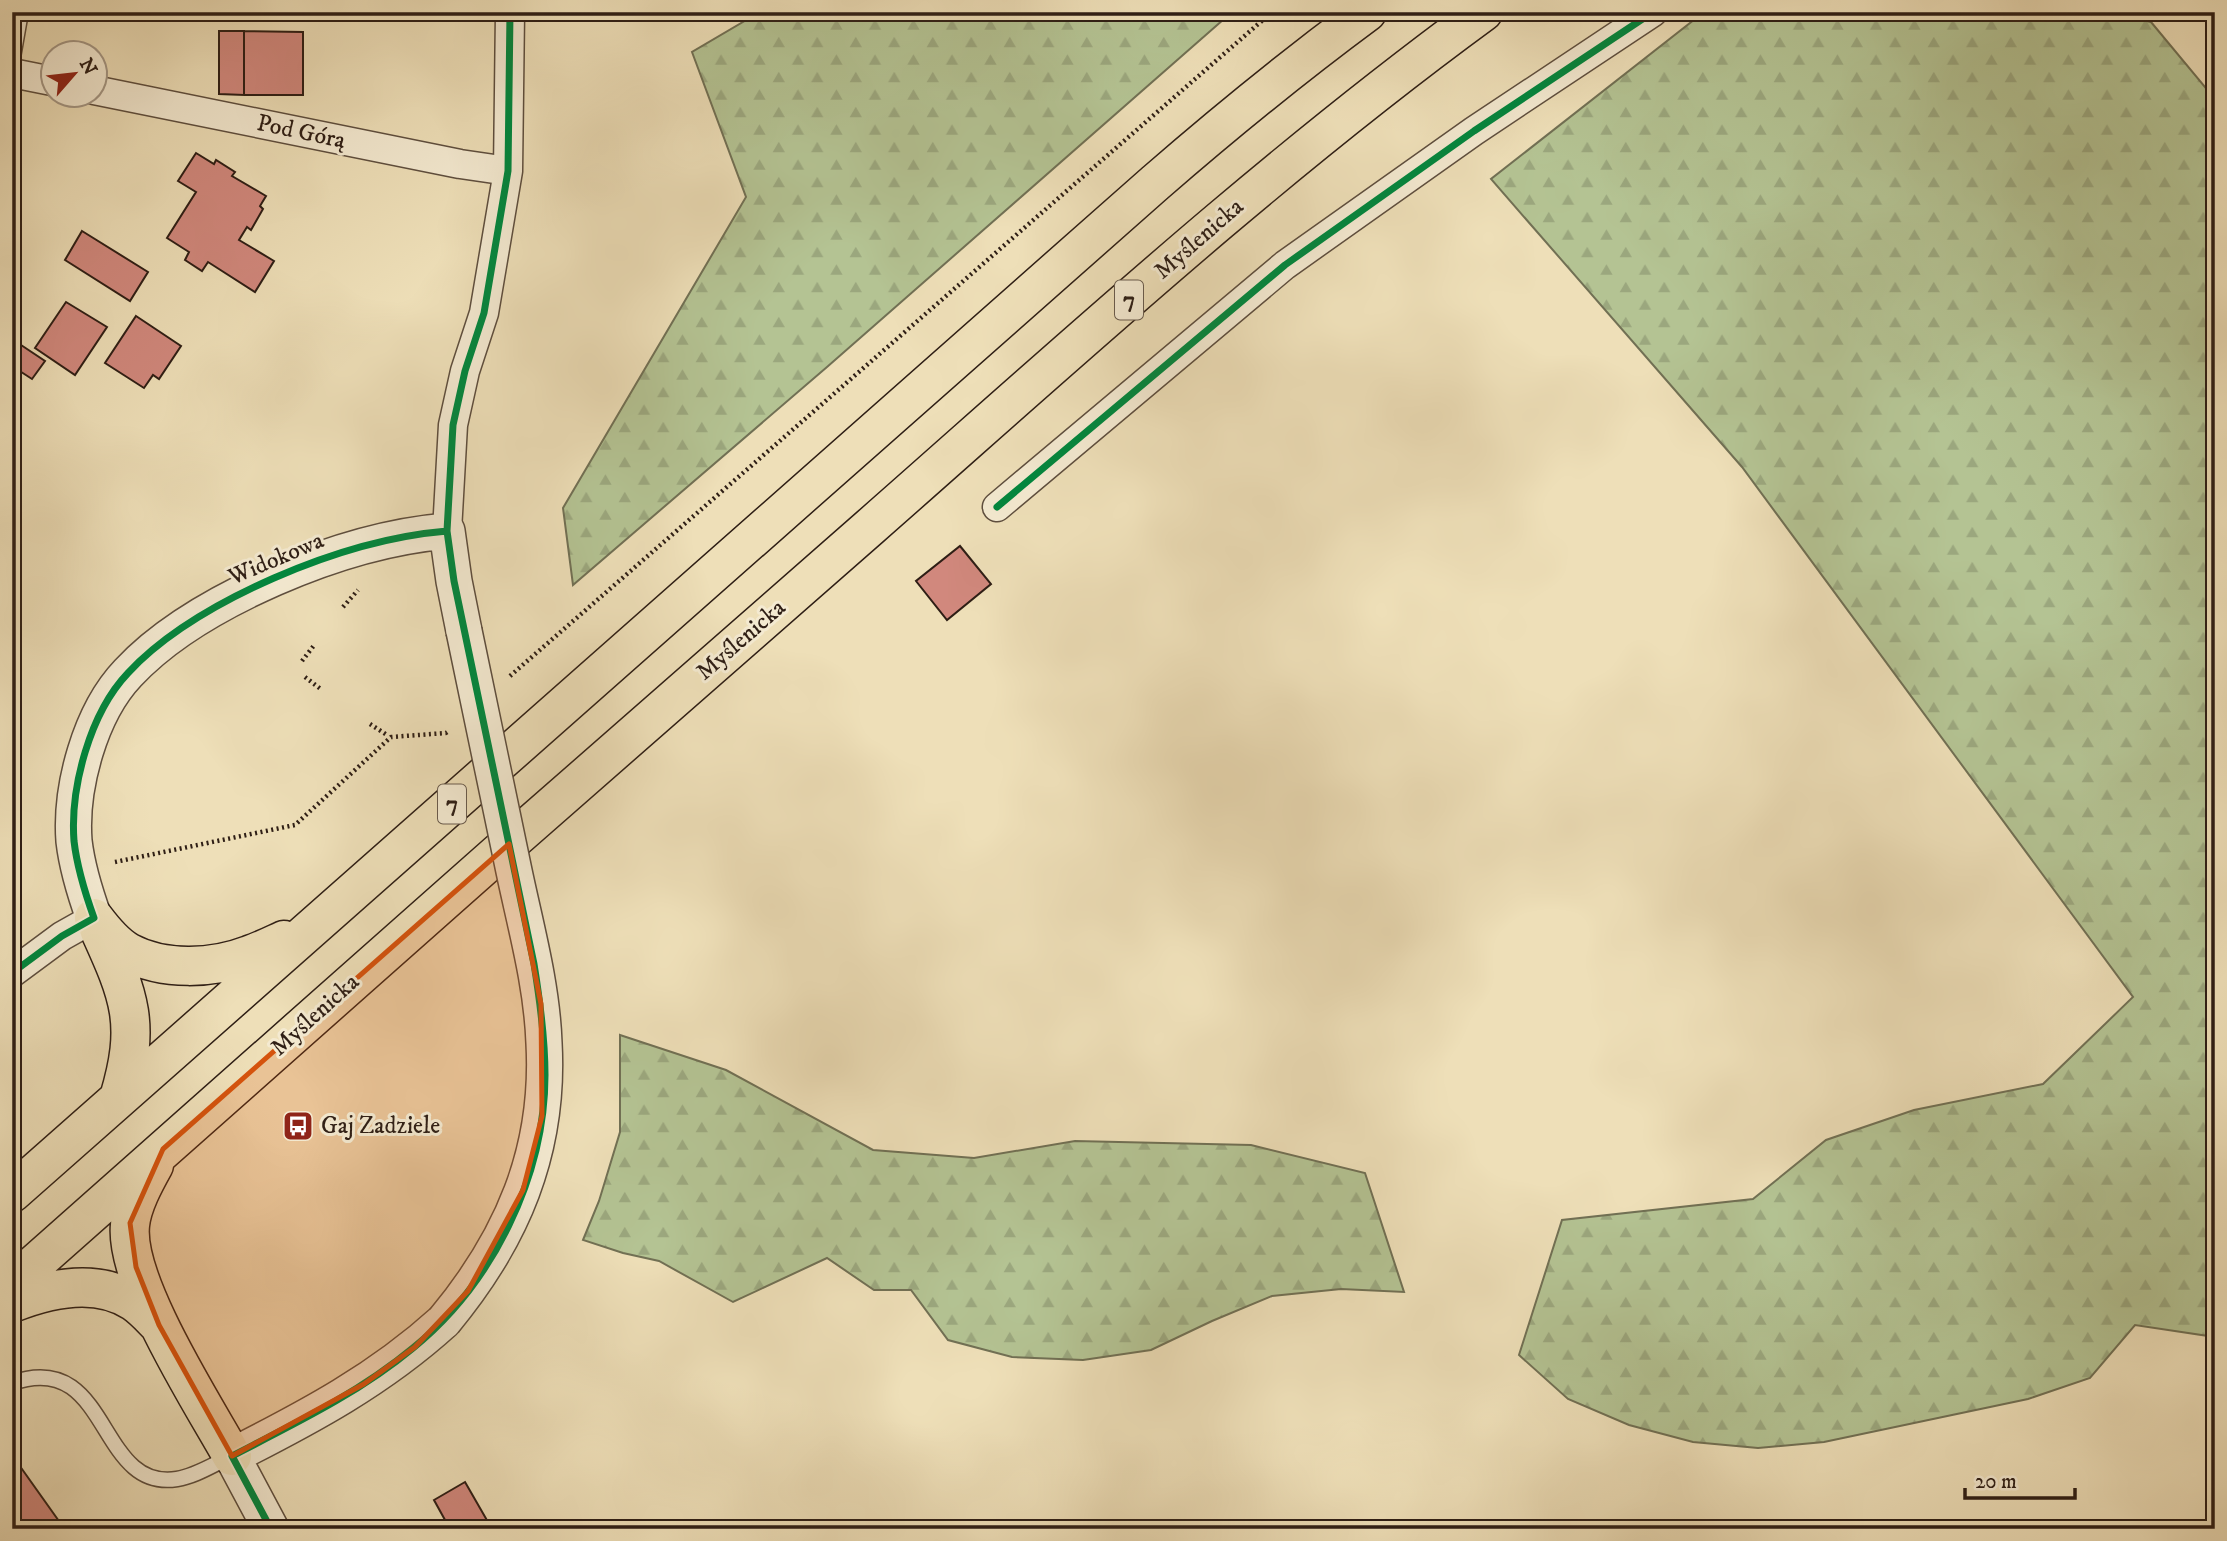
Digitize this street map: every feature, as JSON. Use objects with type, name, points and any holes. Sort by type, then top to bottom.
[{"type":"highway","name":"7","points":[[12,1193],[1206,138],[1367,12]]},
{"type":"highway","name":"Myślenicka","points":[[12,1284],[1238,204],[1397,75],[1483,12]]},
{"type":"highway","points":[[94,918],[108,936],[126,951],[145,959],[191,966],[218,964],[249,956],[322,920]]},
{"type":"highway","points":[[94,918],[123,984],[130,1010],[128,1068],[118,1098]]},
{"type":"highway","points":[[163,1149],[142,1189],[130,1223],[130,1244],[136,1267],[159,1325],[232,1456]]},
{"type":"highway","points":[[12,1303],[48,1291],[90,1288],[115,1293],[135,1302],[159,1325]]},
{"type":"street","points":[[271,1529],[232,1456],[364,1384],[415,1347],[444,1321],[490,1259],[508,1226],[523,1191],[540,1129],[545,1077],[543,1029],[534,964],[464,631],[447,531],[453,425],[465,372],[484,313],[508,171],[510,12]]},
{"type":"street","points":[[997,507],[1285,265],[1474,131],[1653,12]]},
{"type":"street","points":[[12,73],[38,78]]},
{"type":"street","name":"Pod Górą","points":[[108,93],[460,164],[508,171]]},
{"type":"street","name":"Widokowa","points":[[94,918],[74,842],[76,791],[90,734],[126,674],[155,647],[187,625],[259,584],[338,553],[414,534],[447,531]]},
{"type":"street","points":[[12,973],[62,936],[94,918]]},
{"type":"lane","points":[[12,63],[21,12]]},
{"type":"lane","points":[[12,1383],[40,1376],[61,1381],[77,1392],[91,1405],[122,1456],[134,1469],[147,1477],[178,1479],[232,1456]]},
{"type":"path","points":[[506,680],[1272,12]]},
{"type":"path","points":[[343,607],[358,590]]},
{"type":"path","points":[[302,661],[315,644]]},
{"type":"path","points":[[305,677],[322,690]]},
{"type":"path","points":[[370,724],[387,735]]},
{"type":"path","points":[[103,865],[295,825],[391,737],[446,733],[456,724]]},
{"type":"highlighted area","points":[[509,844],[541,1004],[542,1116],[523,1190],[468,1291],[415,1347],[364,1384],[232,1456],[159,1325],[136,1267],[130,1223],[163,1149]]},
{"type":"green space","points":[[760,12],[1232,12],[827,367],[573,585],[563,508],[746,197],[692,52]]},
{"type":"green space","points":[[1704,12],[2106,12],[2151,22],[2215,99],[2215,1337],[2135,1325],[2090,1378],[2028,1399],[1824,1442],[1758,1448],[1693,1442],[1629,1425],[1568,1399],[1519,1355],[1562,1220],[1753,1199],[1826,1140],[1914,1110],[2043,1084],[2133,997],[1742,467],[1491,179]]},
{"type":"green space","points":[[620,1035],[726,1070],[873,1150],[974,1158],[1075,1141],[1251,1145],[1365,1173],[1404,1292],[1341,1289],[1272,1296],[1151,1350],[1083,1360],[1012,1357],[948,1340],[911,1290],[874,1290],[827,1258],[733,1302],[659,1261],[583,1240],[599,1201],[620,1132]]},
{"type":"building","points":[[219,31],[244,31],[244,95],[219,94]]},
{"type":"building","points":[[244,31],[303,32],[303,95],[244,95]]},
{"type":"building","points":[[196,153],[214,164],[216,160],[235,172],[232,176],[266,196],[260,206],[263,209],[251,230],[247,227],[239,240],[274,261],[255,292],[208,262],[202,271],[185,260],[189,252],[167,238],[196,192],[178,181]]},
{"type":"building","points":[[82,231],[148,272],[130,301],[65,260]]},
{"type":"building","points":[[66,302],[107,327],[75,375],[35,348]]},
{"type":"building","points":[[136,316],[181,346],[159,379],[153,375],[144,388],[105,363]]},
{"type":"building","points":[[12,339],[45,361],[32,379],[12,366]]},
{"type":"building","points":[[960,546],[991,584],[947,620],[916,581]]},
{"type":"building","points":[[12,1455],[61,1524],[54,1529],[12,1529]]},
{"type":"building","points":[[465,1482],[492,1529],[450,1529],[434,1500]]},
{"type":"cycle path","points":[[271,1529],[232,1456],[326,1407],[371,1379],[413,1348],[441,1322],[467,1293],[509,1226],[524,1189],[543,1113],[544,1047],[534,964],[454,581],[447,531],[453,425],[465,371],[484,313],[508,171],[510,12]]},
{"type":"cycle path","points":[[997,507],[1285,265],[1474,131],[1653,12]]},
{"type":"cycle path","points":[[12,973],[62,936],[94,918],[75,851],[75,798],[93,729],[115,689],[128,673],[160,644],[196,618],[274,578],[359,547],[402,537],[447,531]]},
{"type":"place","name":"Gaj Zadziele","points":[[298,1126]]}]
